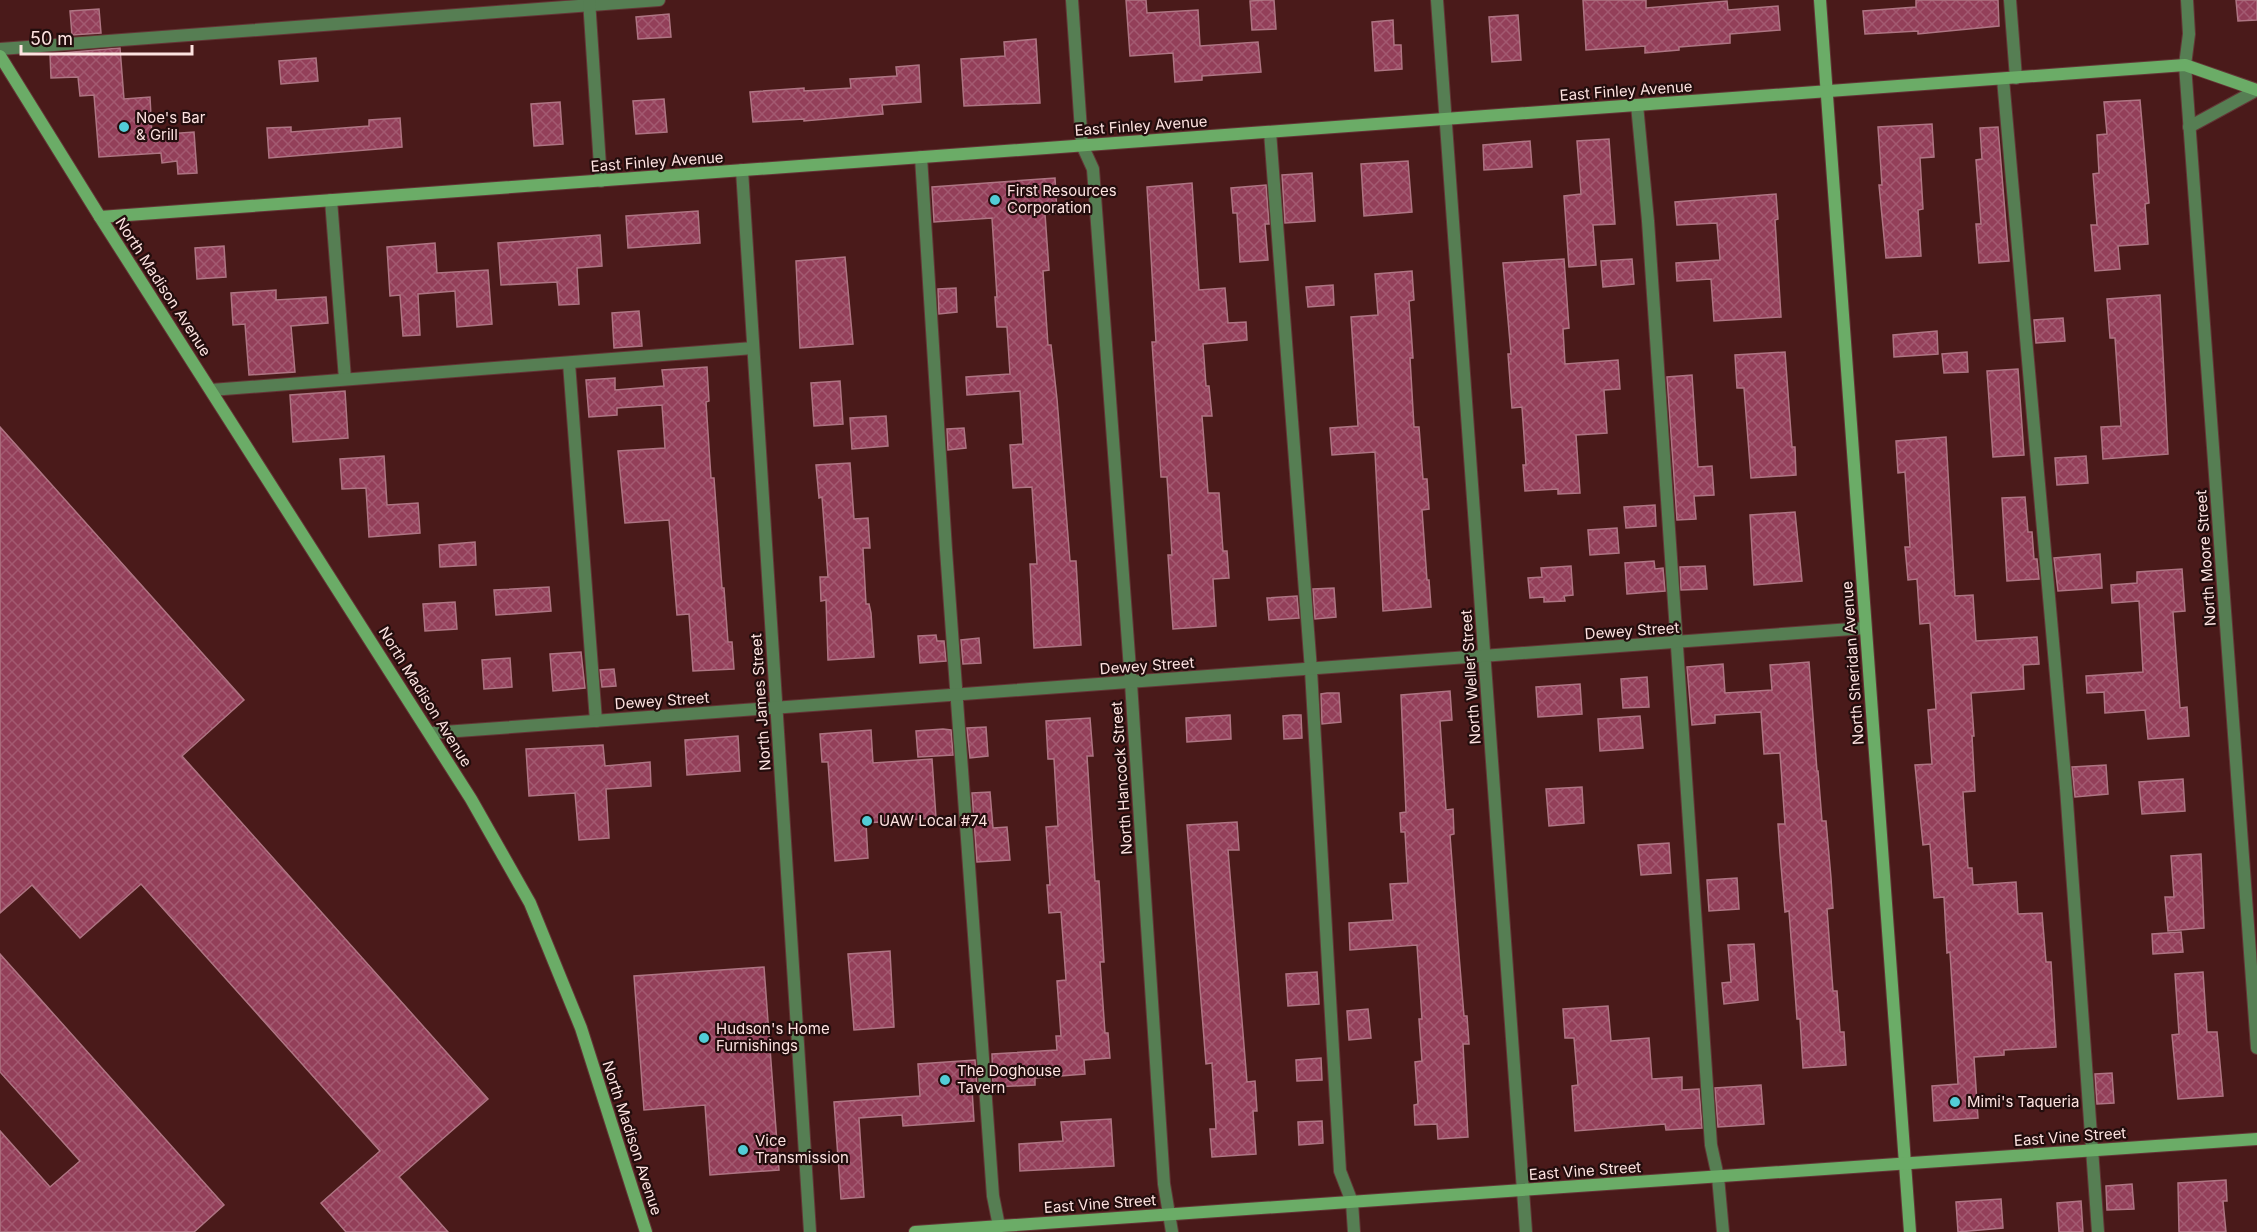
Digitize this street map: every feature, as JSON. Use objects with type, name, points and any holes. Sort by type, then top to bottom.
[{"type":"main road","name":"North Sheridan Avenue","points":[[1820,0],[1910,1232]]},
{"type":"main road","name":"North Madison Avenue","points":[[0,56],[100,217],[430,733],[471,799],[530,903],[581,1028],[646,1232]]},
{"type":"main road","name":"East Finley Avenue","points":[[100,217],[2185,65]]},
{"type":"main road","points":[[2185,65],[2257,90]]},
{"type":"main road","name":"East Vine Street","points":[[915,1232],[2257,1139]]},
{"type":"street","points":[[0,49],[589,3],[659,0]]},
{"type":"street","name":"North Hancock Street","points":[[1072,0],[1082,145],[1093,169],[1131,683],[1163,1173],[1172,1232]]},
{"type":"street","name":"North Weller Street","points":[[1437,0],[1526,1232]]},
{"type":"street","points":[[2010,0],[2010,78],[2066,788],[2098,1232]]},
{"type":"street","name":"North Moore Street","points":[[2187,0],[2189,34],[2185,65],[2189,128],[2257,1048]]},
{"type":"street","points":[[589,3],[601,181]]},
{"type":"street","points":[[2189,128],[2257,90]]},
{"type":"street","points":[[1637,105],[1648,221],[1711,1145],[1718,1177],[1723,1232]]},
{"type":"street","points":[[1270,132],[1311,670],[1340,1172],[1352,1202],[1354,1232]]},
{"type":"street","points":[[921,157],[993,1196],[999,1226]]},
{"type":"street","name":"North James Street","points":[[742,170],[810,1232]]},
{"type":"street","points":[[331,200],[345,380]]},
{"type":"street","points":[[211,390],[753,348]]},
{"type":"street","points":[[569,363],[596,721]]},
{"type":"street","name":"Dewey Street","points":[[430,733],[1865,628]]},
{"type":"building","points":[[1126,0],[1146,0],[1147,13],[1198,10],[1200,46],[1258,42],[1261,72],[1202,76],[1202,80],[1175,82],[1173,53],[1130,56]]},
{"type":"building","points":[[1274,0],[1276,29],[1252,30],[1250,1]]},
{"type":"building","points":[[1583,0],[1646,0],[1646,8],[1727,1],[1728,10],[1778,6],[1780,30],[1730,34],[1730,43],[1679,47],[1679,50],[1645,53],[1645,46],[1586,50]]},
{"type":"building","points":[[1916,0],[1998,0],[1999,26],[1918,34],[1918,31],[1865,34],[1863,11],[1916,7]]},
{"type":"building","points":[[2236,0],[2257,0],[2257,20],[2238,21]]},
{"type":"building","points":[[99,9],[101,33],[72,35],[70,11]]},
{"type":"building","points":[[669,14],[671,37],[638,39],[636,17]]},
{"type":"building","points":[[1518,15],[1521,60],[1492,62],[1489,17]]},
{"type":"building","points":[[1393,20],[1394,45],[1401,45],[1402,69],[1375,71],[1372,22]]},
{"type":"building","points":[[1036,39],[1040,103],[964,106],[961,59],[1005,56],[1004,42]]},
{"type":"building","points":[[120,48],[124,99],[150,97],[152,135],[194,132],[197,173],[178,174],[177,161],[162,163],[161,153],[99,157],[94,95],[80,96],[78,77],[51,78],[50,54]]},
{"type":"building","points":[[316,58],[318,81],[281,84],[279,61]]},
{"type":"building","points":[[919,65],[921,102],[882,105],[883,114],[804,121],[804,119],[753,122],[750,92],[804,88],[804,91],[851,88],[850,79],[897,76],[896,67]]},
{"type":"building","points":[[664,99],[667,132],[636,134],[633,101]]},
{"type":"building","points":[[2140,100],[2149,203],[2145,204],[2148,244],[2118,246],[2120,269],[2095,271],[2091,225],[2097,225],[2093,174],[2099,173],[2097,135],[2107,134],[2104,102]]},
{"type":"building","points":[[560,102],[563,144],[534,146],[531,104]]},
{"type":"building","points":[[400,118],[402,147],[269,158],[267,128],[291,127],[291,132],[369,126],[369,120]]},
{"type":"building","points":[[1932,124],[1934,157],[1920,158],[1923,209],[1918,210],[1921,256],[1886,258],[1879,185],[1882,185],[1878,127]]},
{"type":"building","points":[[1998,127],[2009,261],[1979,263],[1976,224],[1981,224],[1976,160],[1982,159],[1980,128]]},
{"type":"building","points":[[1609,139],[1615,224],[1593,225],[1596,265],[1569,267],[1564,196],[1581,194],[1577,141]]},
{"type":"building","points":[[1530,141],[1532,167],[1484,170],[1483,145]]},
{"type":"building","points":[[1408,161],[1412,212],[1364,216],[1361,164]]},
{"type":"building","points":[[1312,173],[1315,221],[1285,223],[1282,175]]},
{"type":"building","points":[[1055,178],[1057,213],[1045,214],[1049,270],[1043,271],[1048,345],[1051,345],[1057,399],[1070,561],[1076,561],[1081,645],[1034,648],[1030,564],[1037,564],[1032,487],[1013,488],[1010,445],[1023,444],[1020,391],[967,395],[966,377],[1010,374],[1007,327],[997,327],[992,218],[934,222],[932,187]]},
{"type":"building","points":[[1192,183],[1199,290],[1225,288],[1228,323],[1246,322],[1247,340],[1203,344],[1206,386],[1209,386],[1212,416],[1202,416],[1208,493],[1219,493],[1223,551],[1227,551],[1229,578],[1213,579],[1216,626],[1173,629],[1168,555],[1172,555],[1167,477],[1161,477],[1152,342],[1156,342],[1147,187]]},
{"type":"building","points":[[1266,185],[1269,224],[1265,224],[1268,260],[1240,262],[1237,213],[1233,213],[1231,188]]},
{"type":"building","points":[[1776,194],[1778,219],[1775,220],[1781,317],[1714,321],[1711,279],[1677,281],[1676,263],[1720,260],[1717,223],[1677,225],[1675,202]]},
{"type":"building","points":[[698,211],[700,243],[628,248],[626,216]]},
{"type":"building","points":[[600,235],[602,266],[577,268],[579,304],[559,305],[557,282],[501,285],[498,243]]},
{"type":"building","points":[[435,243],[437,273],[488,270],[492,324],[457,327],[455,291],[418,294],[420,335],[403,336],[400,295],[390,296],[387,247]]},
{"type":"building","points":[[224,246],[226,277],[197,279],[195,248]]},
{"type":"building","points":[[845,257],[853,344],[800,348],[796,261]]},
{"type":"building","points":[[1564,259],[1569,328],[1563,329],[1565,364],[1618,360],[1620,389],[1604,390],[1607,433],[1576,435],[1580,493],[1558,494],[1558,489],[1525,491],[1523,465],[1526,465],[1522,407],[1512,408],[1508,354],[1511,354],[1503,263]]},
{"type":"building","points":[[1632,259],[1634,284],[1603,287],[1601,261]]},
{"type":"building","points":[[1412,271],[1414,300],[1409,301],[1413,358],[1410,358],[1414,427],[1419,427],[1423,479],[1427,479],[1429,509],[1422,510],[1431,607],[1383,611],[1375,452],[1332,455],[1330,428],[1358,426],[1351,317],[1378,315],[1375,274]]},
{"type":"building","points":[[1333,285],[1334,305],[1308,307],[1306,287]]},
{"type":"building","points":[[956,288],[957,312],[939,314],[938,289]]},
{"type":"building","points":[[276,290],[276,300],[326,297],[328,323],[291,326],[295,372],[249,375],[245,324],[233,325],[231,293]]},
{"type":"building","points":[[2160,295],[2168,454],[2103,459],[2101,427],[2121,426],[2115,338],[2110,338],[2107,299]]},
{"type":"building","points":[[639,311],[642,346],[614,348],[612,313]]},
{"type":"building","points":[[2063,318],[2065,341],[2036,343],[2034,320]]},
{"type":"building","points":[[1937,331],[1938,354],[1894,357],[1893,335]]},
{"type":"building","points":[[1785,352],[1796,475],[1751,478],[1744,388],[1737,388],[1735,355]]},
{"type":"building","points":[[1967,352],[1968,372],[1944,373],[1942,354]]},
{"type":"building","points":[[707,367],[709,401],[706,402],[711,478],[714,478],[722,588],[724,588],[728,642],[732,642],[734,669],[693,671],[689,614],[677,615],[669,520],[625,523],[618,451],[665,448],[662,405],[617,408],[617,415],[589,417],[586,380],[615,378],[615,390],[664,386],[662,370]]},
{"type":"building","points":[[2018,369],[2024,455],[1993,457],[1987,371]]},
{"type":"building","points":[[1692,375],[1698,467],[1712,466],[1714,495],[1694,496],[1696,519],[1677,520],[1667,377]]},
{"type":"building","points":[[840,381],[843,424],[814,426],[811,383]]},
{"type":"building","points":[[345,391],[348,438],[293,442],[290,395]]},
{"type":"building","points":[[886,416],[888,446],[852,449],[850,418]]},
{"type":"building","points":[[0,427],[244,700],[182,756],[488,1099],[399,1177],[448,1232],[346,1232],[321,1203],[380,1151],[141,884],[80,938],[32,885],[0,913]]},
{"type":"building","points":[[964,428],[966,448],[948,450],[947,429]]},
{"type":"building","points":[[1946,437],[1955,596],[1973,595],[1976,641],[2037,637],[2039,664],[2023,665],[2024,689],[1971,693],[1975,791],[1963,792],[1968,868],[1972,868],[1973,885],[2016,882],[2018,914],[2042,913],[2046,962],[2051,962],[2056,1047],[2004,1050],[2004,1055],[1974,1057],[1978,1118],[1934,1121],[1932,1086],[1958,1084],[1950,952],[1947,953],[1944,897],[1934,898],[1930,844],[1923,845],[1915,765],[1932,764],[1928,710],[1936,709],[1930,623],[1920,624],[1917,579],[1908,580],[1905,547],[1910,547],[1905,472],[1898,473],[1896,441]]},
{"type":"building","points":[[384,456],[387,505],[418,503],[420,533],[369,537],[366,488],[342,489],[340,459]]},
{"type":"building","points":[[2086,456],[2088,483],[2057,485],[2055,458]]},
{"type":"building","points":[[850,463],[854,519],[868,518],[870,548],[863,548],[866,604],[869,604],[871,613],[874,657],[828,660],[826,600],[821,601],[820,577],[828,577],[822,497],[819,498],[816,465]]},
{"type":"building","points":[[2025,497],[2028,532],[2032,532],[2034,559],[2037,559],[2039,579],[2007,581],[2002,498]]},
{"type":"building","points":[[1655,505],[1656,526],[1626,528],[1624,507]]},
{"type":"building","points":[[1795,512],[1802,581],[1754,585],[1750,515]]},
{"type":"building","points":[[1617,528],[1619,553],[1590,555],[1588,530]]},
{"type":"building","points":[[475,542],[476,565],[440,567],[439,545]]},
{"type":"building","points":[[2100,554],[2102,588],[2058,591],[2054,558]]},
{"type":"building","points":[[1654,561],[1655,569],[1663,568],[1665,591],[1627,594],[1625,563]]},
{"type":"building","points":[[1571,566],[1573,595],[1564,596],[1565,601],[1544,602],[1544,597],[1530,598],[1528,578],[1542,577],[1541,568]]},
{"type":"building","points":[[1705,566],[1707,589],[1681,590],[1680,567]]},
{"type":"building","points":[[2182,569],[2185,611],[2173,612],[2180,708],[2187,707],[2189,736],[2148,739],[2145,710],[2105,713],[2104,692],[2087,693],[2086,676],[2143,672],[2139,601],[2112,603],[2111,585],[2137,583],[2137,572]]},
{"type":"building","points":[[549,587],[551,611],[496,615],[494,590]]},
{"type":"building","points":[[1334,588],[1336,617],[1315,619],[1313,589]]},
{"type":"building","points":[[1297,596],[1299,618],[1269,620],[1267,598]]},
{"type":"building","points":[[455,602],[457,629],[425,631],[423,604]]},
{"type":"building","points":[[936,635],[937,641],[944,641],[946,661],[920,663],[918,636]]},
{"type":"building","points":[[979,638],[981,663],[963,664],[961,640]]},
{"type":"building","points":[[581,652],[585,688],[553,691],[550,654]]},
{"type":"building","points":[[510,658],[512,687],[484,689],[482,660]]},
{"type":"building","points":[[1809,662],[1822,821],[1826,821],[1831,878],[1833,908],[1827,909],[1833,991],[1837,991],[1840,1032],[1844,1032],[1846,1065],[1803,1068],[1789,911],[1785,912],[1780,854],[1778,824],[1785,824],[1780,753],[1764,754],[1761,712],[1715,715],[1715,723],[1692,725],[1687,667],[1723,664],[1725,693],[1772,690],[1770,665]]},
{"type":"building","points":[[614,669],[616,686],[602,687],[600,670]]},
{"type":"building","points":[[1647,677],[1649,707],[1623,708],[1621,679]]},
{"type":"building","points":[[1580,684],[1582,714],[1538,717],[1536,687]]},
{"type":"building","points":[[1450,691],[1452,720],[1440,721],[1446,810],[1453,809],[1454,834],[1450,835],[1464,1016],[1467,1016],[1469,1044],[1463,1044],[1468,1137],[1438,1139],[1437,1124],[1415,1125],[1414,1105],[1418,1104],[1415,1062],[1422,1061],[1419,1019],[1422,1019],[1417,945],[1350,950],[1349,923],[1393,920],[1390,884],[1408,883],[1405,832],[1401,832],[1400,813],[1406,812],[1401,695]]},
{"type":"building","points":[[1339,693],[1341,722],[1322,724],[1321,694]]},
{"type":"building","points":[[1230,715],[1231,739],[1187,742],[1186,718]]},
{"type":"building","points":[[1301,715],[1302,738],[1284,739],[1283,716]]},
{"type":"building","points":[[1640,716],[1643,748],[1600,751],[1598,719]]},
{"type":"building","points":[[1090,718],[1093,756],[1087,756],[1095,881],[1099,881],[1104,962],[1100,962],[1105,1033],[1108,1033],[1110,1058],[1084,1060],[1085,1074],[1035,1078],[1035,1085],[993,1087],[992,1054],[1057,1050],[1056,1036],[1061,1036],[1057,981],[1066,980],[1061,912],[1049,913],[1047,885],[1050,885],[1046,827],[1058,826],[1054,759],[1048,759],[1046,721]]},
{"type":"building","points":[[986,727],[988,756],[970,758],[967,728]]},
{"type":"building","points":[[871,730],[873,763],[932,759],[936,818],[866,823],[868,858],[835,861],[828,762],[822,762],[820,734]]},
{"type":"building","points":[[951,730],[953,755],[918,757],[916,731]]},
{"type":"building","points":[[738,736],[740,771],[687,775],[685,740]]},
{"type":"building","points":[[603,745],[605,766],[650,762],[651,786],[606,789],[609,838],[579,840],[575,793],[529,796],[526,749]]},
{"type":"building","points":[[2106,765],[2108,794],[2075,797],[2072,767]]},
{"type":"building","points":[[2183,779],[2185,811],[2142,814],[2139,782]]},
{"type":"building","points":[[1582,787],[1584,823],[1549,826],[1546,789]]},
{"type":"building","points":[[990,792],[993,828],[1007,827],[1010,860],[977,862],[972,793]]},
{"type":"building","points":[[1237,822],[1239,850],[1228,850],[1247,1082],[1255,1081],[1257,1111],[1253,1111],[1256,1154],[1212,1157],[1210,1129],[1216,1129],[1212,1063],[1206,1064],[1187,825]]},
{"type":"building","points":[[1669,843],[1671,873],[1641,875],[1638,845]]},
{"type":"building","points":[[2201,854],[2204,928],[2168,931],[2165,897],[2174,897],[2171,856]]},
{"type":"building","points":[[1737,878],[1739,909],[1709,911],[1707,880]]},
{"type":"building","points":[[2181,932],[2183,952],[2153,954],[2152,934]]},
{"type":"building","points":[[1754,944],[1758,1000],[1724,1004],[1722,983],[1731,982],[1728,945]]},
{"type":"building","points":[[890,951],[894,1027],[854,1030],[848,954]]},
{"type":"building","points":[[0,954],[224,1205],[194,1232],[0,1232],[0,1131],[50,1187],[80,1161],[0,1072]]},
{"type":"building","name":"Hudson's Home Furnishings","points":[[764,967],[779,1170],[710,1175],[705,1105],[644,1110],[634,976]]},
{"type":"building","points":[[1317,972],[1319,1004],[1288,1006],[1286,974]]},
{"type":"building","points":[[2203,972],[2207,1032],[2217,1032],[2223,1096],[2178,1099],[2172,1035],[2179,1034],[2175,974]]},
{"type":"building","points":[[1608,1006],[1611,1041],[1649,1038],[1652,1079],[1682,1077],[1682,1090],[1699,1089],[1702,1128],[1666,1130],[1665,1124],[1575,1131],[1572,1086],[1578,1085],[1574,1038],[1565,1038],[1563,1009]]},
{"type":"building","points":[[1368,1009],[1371,1038],[1349,1040],[1347,1011]]},
{"type":"building","points":[[1321,1058],[1322,1080],[1297,1081],[1296,1060]]},
{"type":"building","points":[[975,1060],[977,1089],[972,1089],[974,1121],[903,1126],[902,1115],[859,1118],[864,1197],[841,1199],[834,1102],[920,1096],[918,1064]]},
{"type":"building","points":[[2112,1073],[2114,1103],[2097,1104],[2095,1074]]},
{"type":"building","points":[[1761,1085],[1764,1124],[1718,1127],[1715,1088]]},
{"type":"building","points":[[1111,1119],[1114,1166],[1020,1171],[1019,1144],[1063,1141],[1061,1122]]},
{"type":"building","points":[[1322,1121],[1323,1143],[1299,1145],[1298,1122]]},
{"type":"building","points":[[2226,1180],[2227,1201],[2223,1201],[2226,1232],[2179,1232],[2178,1183]]},
{"type":"building","points":[[2132,1184],[2134,1209],[2107,1210],[2106,1186]]},
{"type":"building","points":[[2001,1199],[2003,1228],[1958,1232],[1956,1202]]},
{"type":"building","points":[[2081,1201],[2083,1232],[2059,1232],[2057,1203]]},
{"type":"place","name":"Noe's Bar & Grill","points":[[124,127]]},
{"type":"place","name":"First Resources Corporation","points":[[995,200]]},
{"type":"place","name":"UAW Local #74","points":[[867,821]]},
{"type":"place","name":"Hudson's Home Furnishings","points":[[704,1038]]},
{"type":"place","name":"The Doghouse Tavern","points":[[945,1080]]},
{"type":"place","name":"Mimi's Taqueria","points":[[1955,1102]]},
{"type":"place","name":"Vice Transmission","points":[[743,1150]]}]
